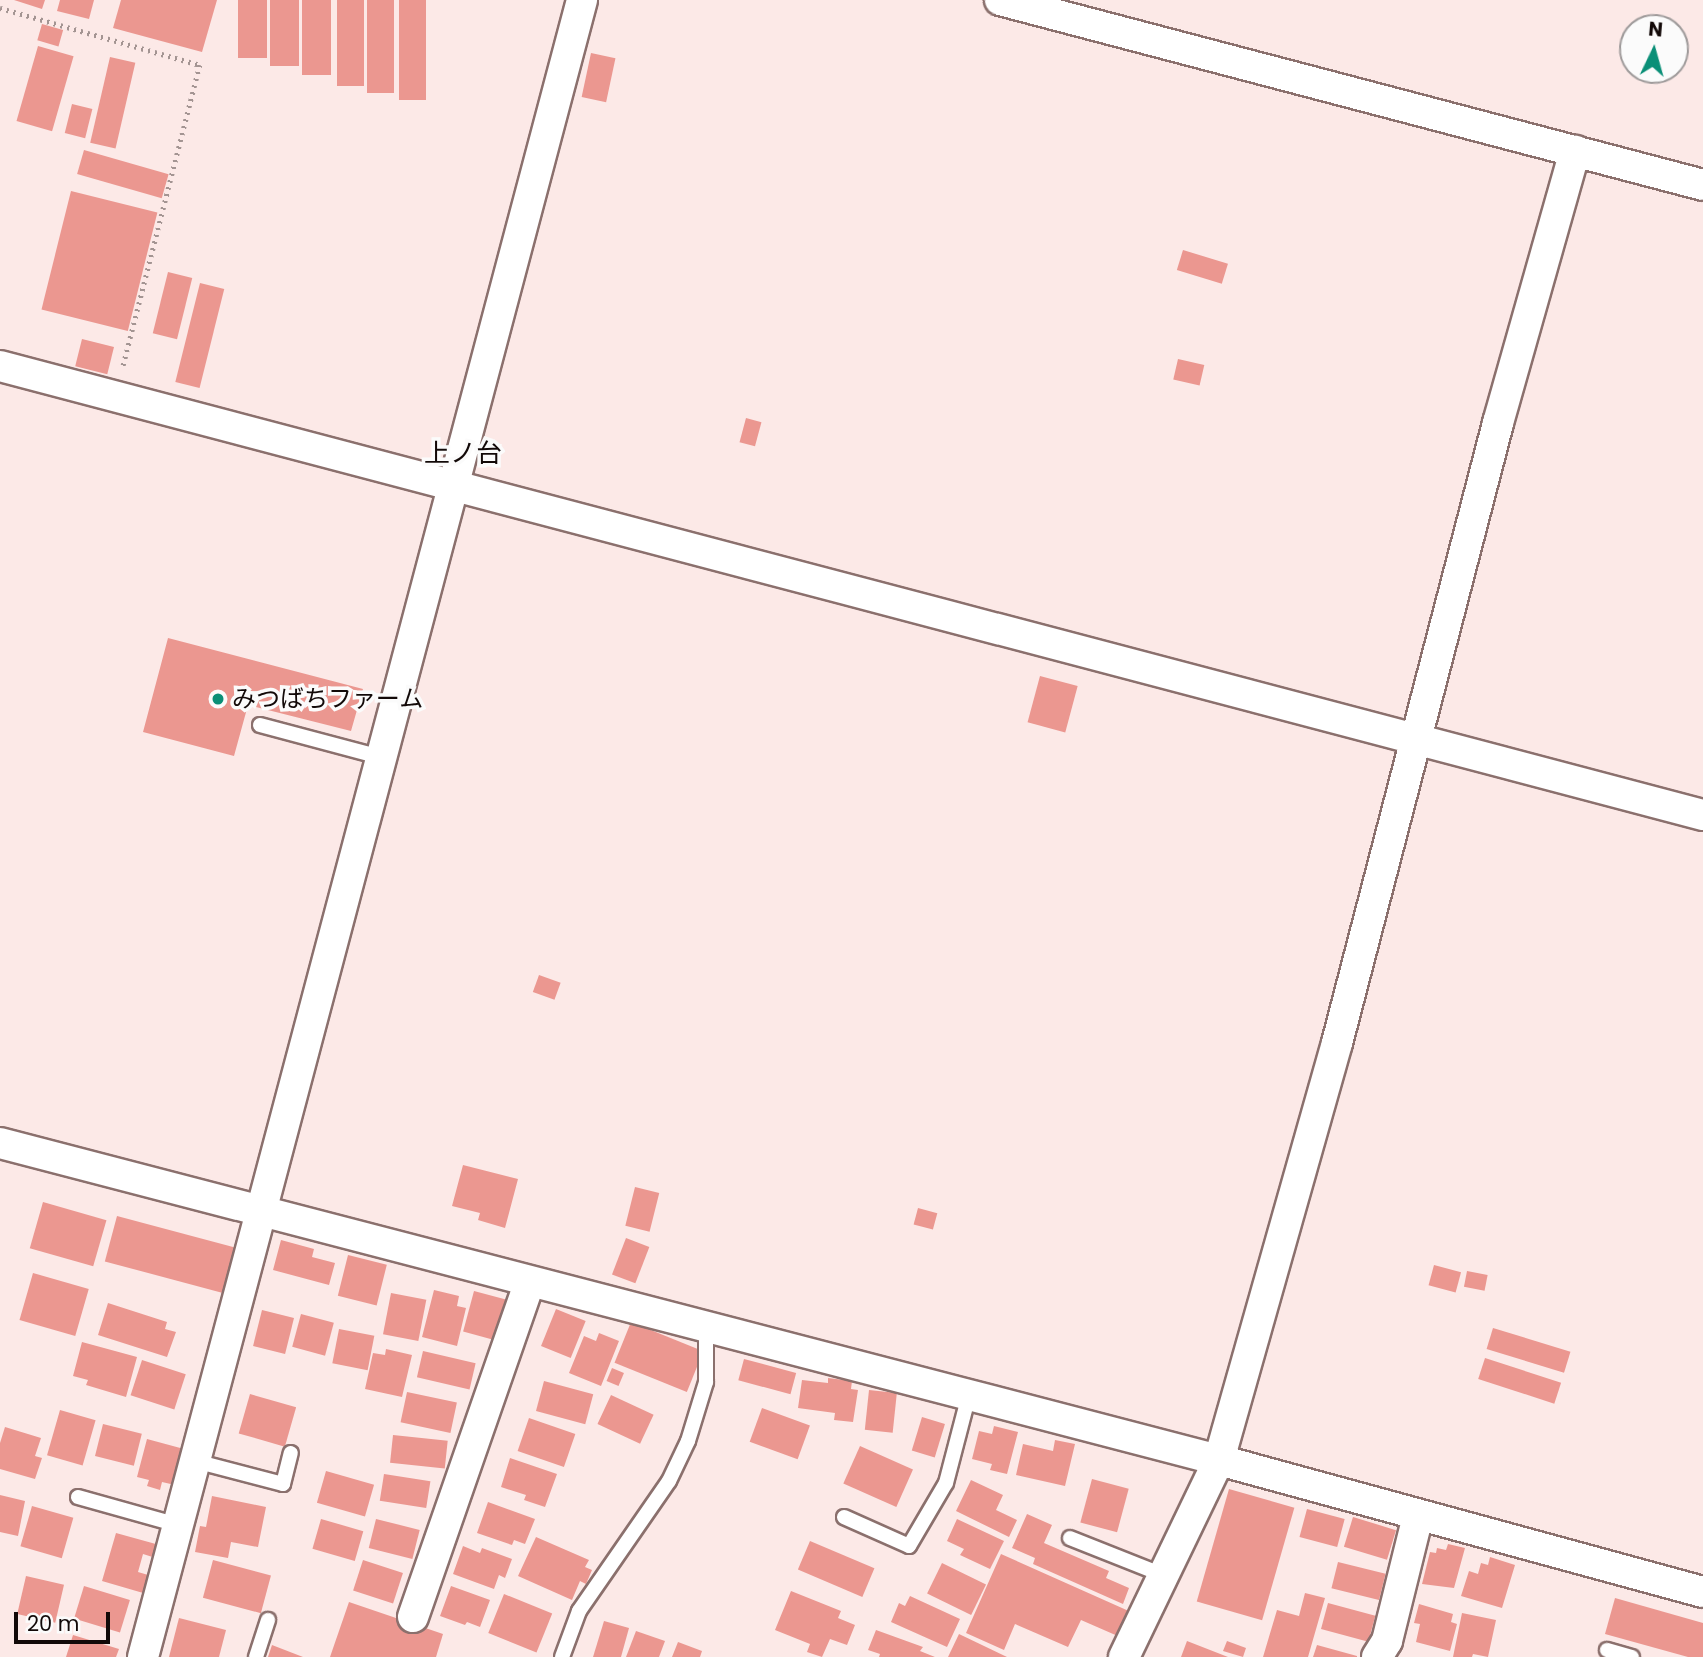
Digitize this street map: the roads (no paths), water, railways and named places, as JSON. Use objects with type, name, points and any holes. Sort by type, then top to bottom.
[{"type":"street","points":[[143,1657],[582,0]]},
{"type":"street","points":[[1000,0],[1703,186]]},
{"type":"street","points":[[1124,1657],[1219,1460],[1333,1057],[1498,424],[1575,151]]},
{"type":"street","points":[[0,366],[1703,815]]},
{"type":"street","points":[[0,1143],[529,1283],[1219,1460],[1703,1592]]},
{"type":"street","points":[[413,1617],[529,1283]]},
{"type":"street","points":[[1377,1657],[1387,1641],[1418,1516]]},
{"type":"lane","points":[[260,725],[380,757]]},
{"type":"lane","points":[[562,1657],[579,1611],[669,1481],[688,1441],[706,1382],[706,1329]]},
{"type":"lane","points":[[844,1517],[909,1546],[946,1483],[969,1395]]},
{"type":"lane","points":[[195,1461],[283,1484],[291,1453]]},
{"type":"lane","points":[[78,1497],[178,1525]]},
{"type":"lane","points":[[1070,1538],[1163,1575]]},
{"type":"lane","points":[[256,1657],[268,1620]]},
{"type":"lane","points":[[1607,1650],[1632,1657]]},
{"type":"place","name":"みつばちファーム","points":[[218,699]]},
{"type":"district","name":"上ノ台","points":[[463,454]]}]
